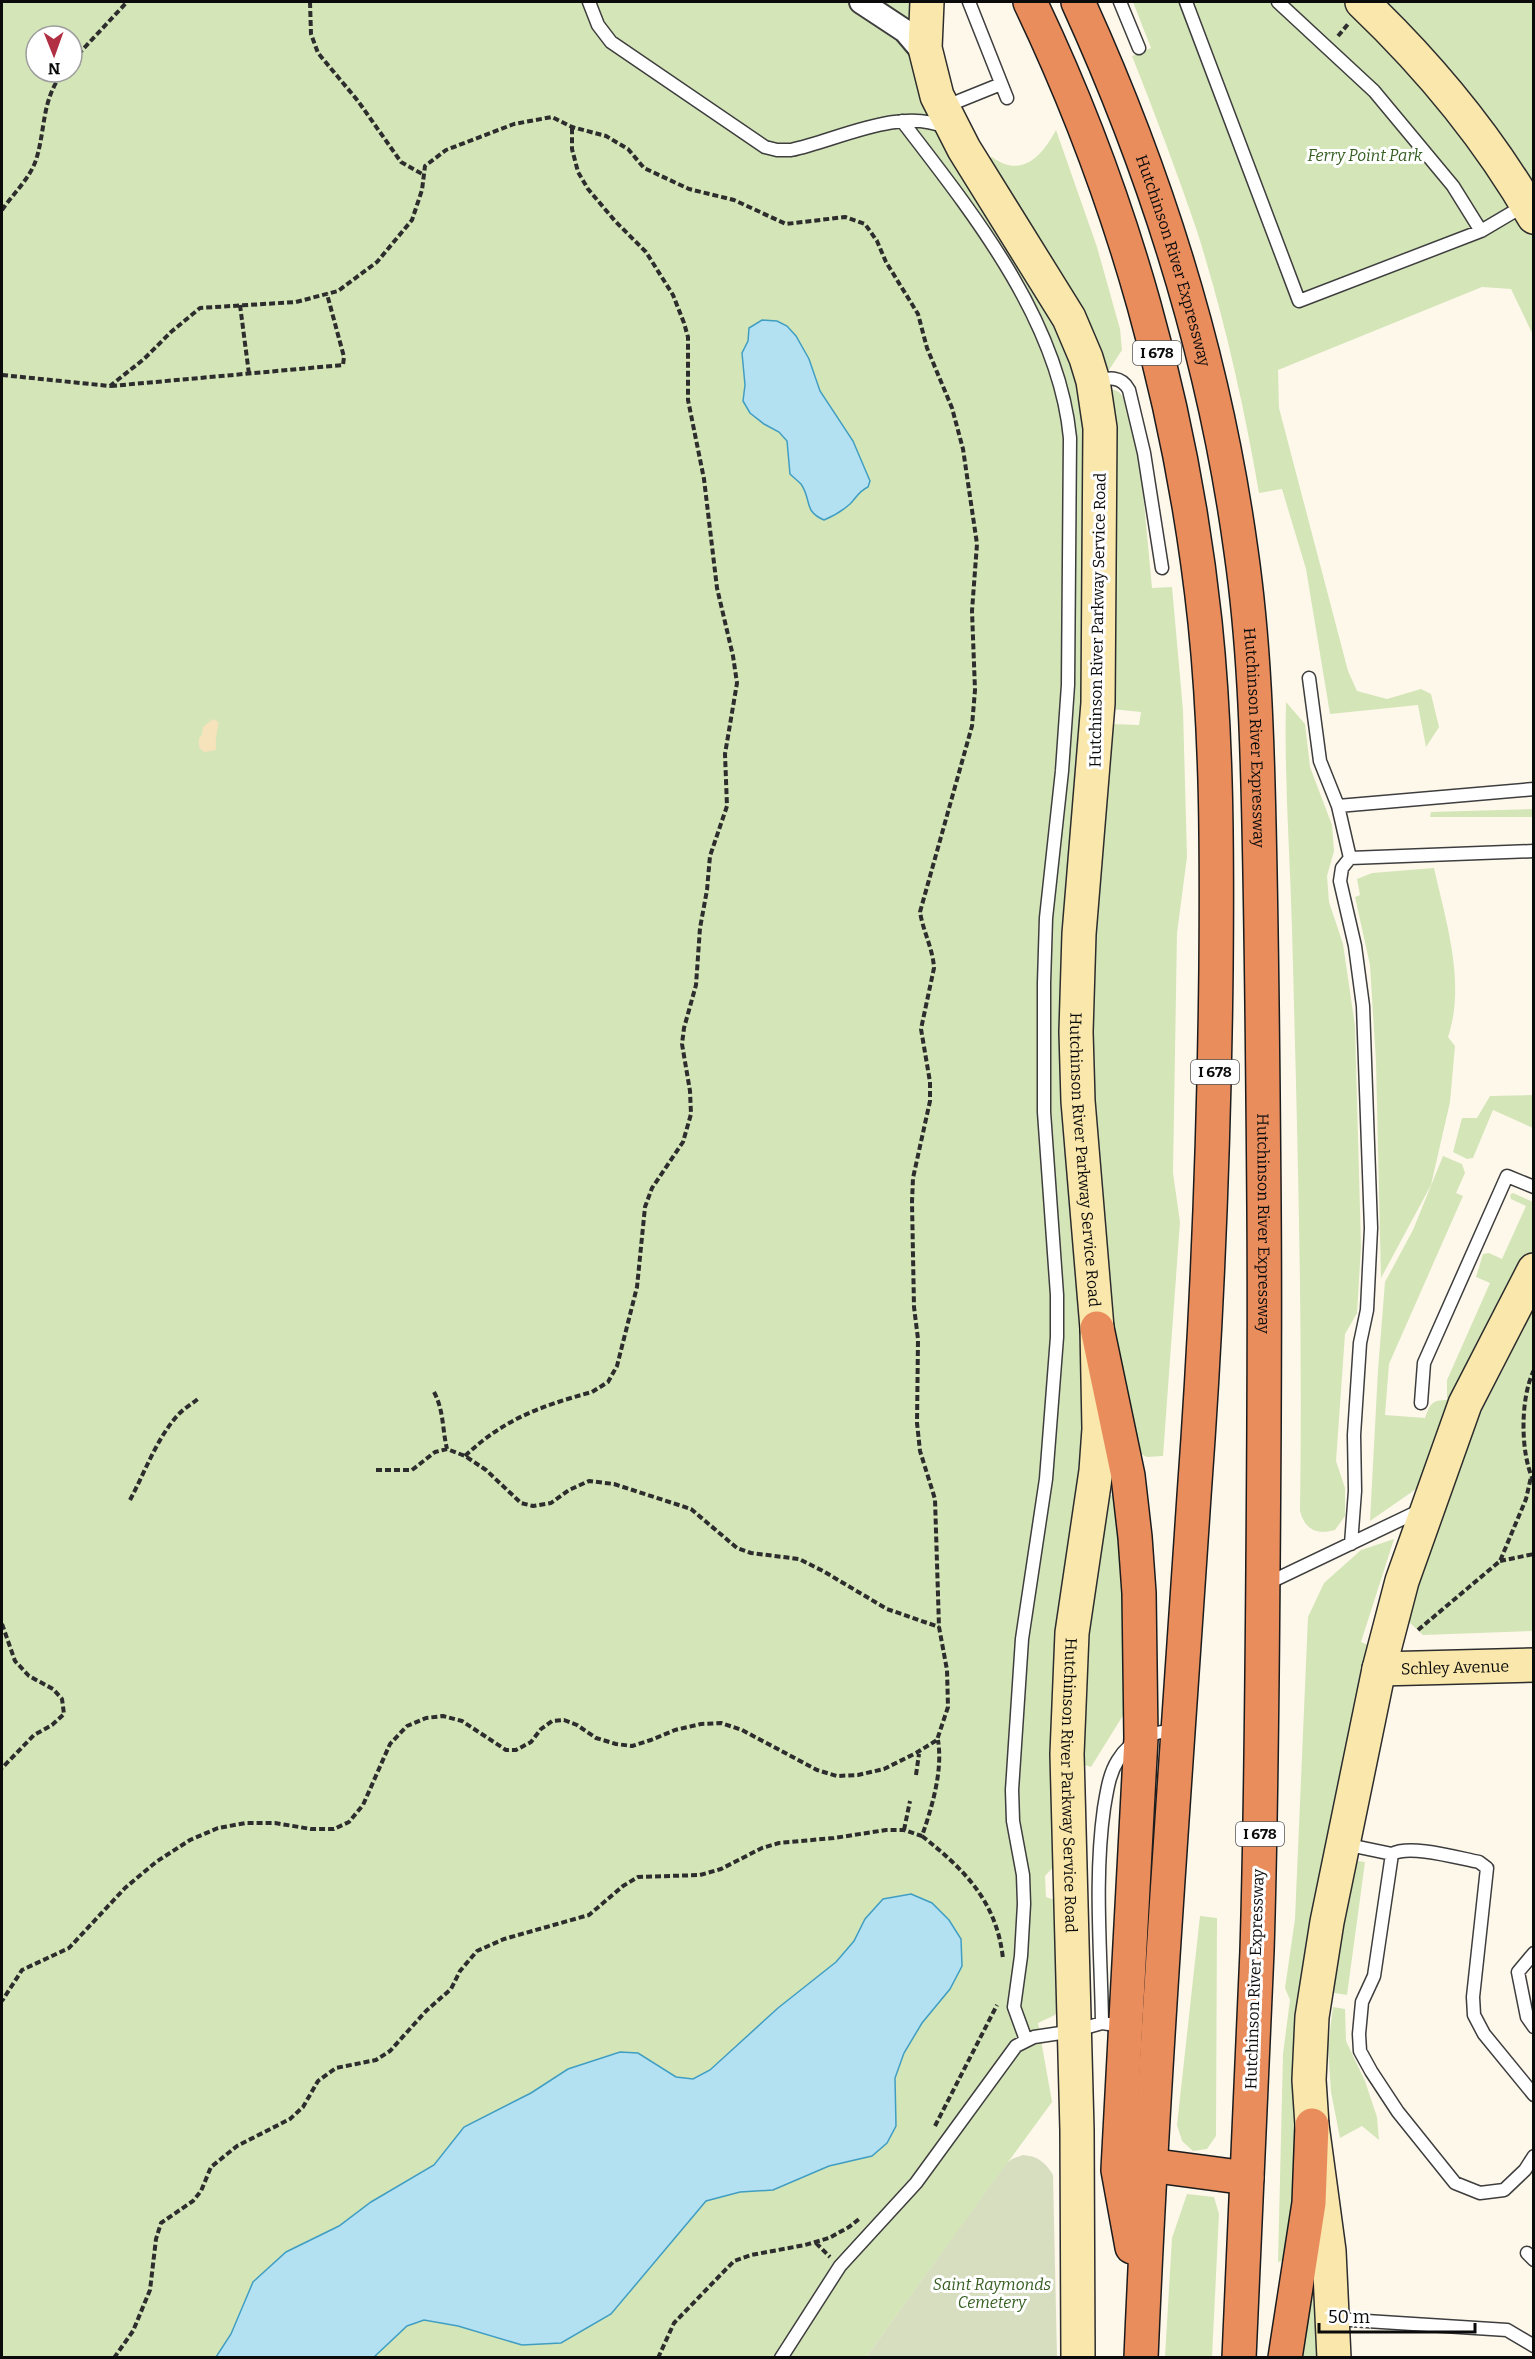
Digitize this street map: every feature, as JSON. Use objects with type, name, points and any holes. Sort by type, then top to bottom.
[{"type":"highway","name":"I 678","points":[[1030,2],[1081,121],[1132,265],[1153,339],[1185,486],[1205,619],[1213,738],[1216,910],[1214,1126],[1203,1374],[1179,1730],[1124,2027],[1149,2166],[1141,2358]]},
{"type":"highway","name":"Hutchinson River Expressway","points":[[1078,2],[1123,106],[1168,234],[1196,331],[1224,450],[1240,542],[1246,587],[1257,747],[1265,1301],[1262,1586],[1257,1952],[1239,2358]]},
{"type":"highway","points":[[1098,1328],[1133,1513],[1138,1584],[1141,1738],[1118,2170],[1143,2304]]},
{"type":"highway","points":[[1285,2358],[1305,2230],[1312,2159],[1312,2125]]},
{"type":"highway","points":[[1149,2166],[1246,2178]]},
{"type":"street","points":[[861,2],[899,26],[927,57]]},
{"type":"street","name":"Hutchinson River Parkway Service Road","points":[[927,2],[925,31],[927,57],[934,86],[949,120],[1062,305],[1081,345],[1093,381],[1100,428],[1098,703],[1078,934],[1076,1032],[1078,1101],[1098,1328],[1100,1384],[1098,1448],[1074,1616],[1068,1699],[1124,2027],[1077,2130],[1077,2358]]},
{"type":"street","points":[[1362,2],[1415,56],[1462,112],[1493,153],[1530,211]]},
{"type":"street","points":[[1334,2358],[1326,2217],[1312,2125],[1309,2070],[1312,2017],[1342,1844],[1379,1670],[1402,1581],[1465,1404],[1533,1270]]},
{"type":"street","name":"Schley Avenue","points":[[1379,1670],[1533,1665]]},
{"type":"lane","points":[[589,2],[598,25],[610,42],[765,147],[791,150],[902,121],[949,120],[1001,84]]},
{"type":"lane","points":[[969,2],[1007,98]]},
{"type":"lane","points":[[1120,2],[1139,48]]},
{"type":"lane","points":[[1186,2],[1299,301],[1530,211]]},
{"type":"lane","points":[[1278,2],[1374,92],[1453,186],[1481,231]]},
{"type":"lane","points":[[902,121],[960,197],[1030,309],[1057,369],[1065,397],[1070,438],[1068,685],[1062,771],[1046,918],[1044,983],[1044,1112],[1057,1295],[1057,1337],[1046,1479],[1022,1639],[1012,1790],[1013,1821],[1023,1875],[1024,1904],[1022,1956],[1014,2007],[1026,2040]]},
{"type":"lane","points":[[1093,381],[1116,378],[1126,384],[1129,390],[1147,469],[1162,568]]},
{"type":"lane","points":[[1309,678],[1320,761],[1338,806],[1350,858]]},
{"type":"lane","points":[[1338,806],[1533,789]]},
{"type":"lane","points":[[1351,1544],[1355,1491],[1354,1435],[1360,1343],[1367,1310],[1371,1228],[1363,1006],[1355,946],[1340,881],[1342,868],[1350,858],[1533,851]]},
{"type":"lane","points":[[1421,1403],[1424,1363],[1507,1176],[1533,1187]]},
{"type":"lane","points":[[1262,1586],[1428,1507]]},
{"type":"lane","points":[[1141,1738],[1151,1734],[1179,1730]]},
{"type":"lane","points":[[1342,1844],[1392,1854],[1397,1851],[1410,1850],[1479,1862],[1487,1868],[1473,1997],[1474,2015],[1484,2034],[1533,2095]]},
{"type":"lane","points":[[1392,1854],[1374,1976],[1362,2002],[1360,2051],[1398,2112],[1455,2183],[1480,2193],[1504,2190],[1525,2170],[1533,2156]]},
{"type":"lane","points":[[1533,1953],[1518,1972],[1527,2018],[1533,2027]]},
{"type":"lane","points":[[782,2358],[840,2266],[916,2183],[1006,2056],[1016,2046],[1026,2040],[1051,2033],[1124,2027]]},
{"type":"lane","points":[[1333,2319],[1507,2330],[1533,2346]]},
{"type":"path","points":[[84,48],[127,2]]},
{"type":"path","points":[[310,2],[311,34],[318,53],[358,101],[401,162],[424,175]]},
{"type":"path","points":[[2,210],[29,174],[36,160],[48,97],[56,84]]},
{"type":"path","points":[[110,386],[144,359],[200,308],[296,303],[338,291],[377,262],[412,220],[422,190],[425,166],[446,150],[514,124],[552,117],[572,127],[606,136],[628,149],[644,168],[689,189],[734,200],[786,224],[845,217],[865,224],[918,314],[927,348],[952,408],[963,449],[977,544],[972,611],[975,690],[972,726],[920,912],[934,959],[934,968],[921,1029],[930,1082],[930,1101],[913,1178],[912,1202],[914,1307],[918,1339],[917,1423],[920,1451],[935,1499],[939,1627],[947,1671],[948,1707],[938,1740],[940,1755],[930,1810],[922,1836]]},
{"type":"path","points":[[465,1456],[497,1429],[527,1413],[600,1388],[608,1382],[617,1366],[637,1287],[645,1207],[652,1188],[683,1142],[691,1114],[690,1090],[682,1044],[696,985],[700,928],[710,856],[727,806],[725,754],[736,683],[734,656],[717,588],[704,479],[688,400],[688,337],[673,295],[646,252],[615,221],[588,189],[578,172],[572,149],[572,127]]},
{"type":"path","points":[[2,375],[110,386],[343,365],[344,357],[327,294]]},
{"type":"path","points":[[240,305],[249,374]]},
{"type":"path","points":[[1500,1561],[1532,1480],[1525,1448],[1524,1422],[1528,1383],[1533,1370]]},
{"type":"path","points":[[434,1392],[442,1407],[443,1433],[447,1449]]},
{"type":"path","points":[[130,1500],[168,1428],[178,1414],[199,1398]]},
{"type":"path","points":[[376,1470],[412,1470],[435,1452],[447,1449],[465,1456],[486,1470],[521,1503],[533,1506],[551,1503],[569,1490],[589,1481],[614,1484],[692,1509],[737,1548],[751,1553],[799,1559],[823,1570],[887,1609],[939,1627]]},
{"type":"path","points":[[1416,1636],[1419,1627],[1500,1561],[1533,1554]]},
{"type":"path","points":[[2,1624],[15,1660],[29,1676],[53,1689],[62,1699],[64,1714],[52,1725],[34,1735],[2,1768]]},
{"type":"path","points":[[2,2001],[22,1970],[69,1948],[125,1888],[156,1862],[190,1840],[218,1828],[246,1823],[275,1823],[312,1829],[334,1829],[349,1822],[363,1804],[390,1744],[407,1726],[426,1718],[443,1716],[462,1721],[490,1742],[506,1750],[516,1750],[531,1742],[541,1729],[552,1721],[564,1720],[577,1725],[596,1738],[632,1746],[675,1730],[701,1724],[721,1723],[742,1730],[817,1770],[837,1776],[858,1775],[884,1768],[916,1754],[938,1740]]},
{"type":"path","points":[[915,1774],[919,1754]]},
{"type":"path","points":[[904,1830],[910,1801]]},
{"type":"path","points":[[114,2358],[133,2331],[150,2290],[156,2239],[161,2223],[193,2201],[201,2191],[211,2167],[237,2146],[290,2119],[303,2107],[318,2081],[336,2068],[376,2060],[390,2051],[451,1989],[460,1971],[477,1951],[504,1939],[589,1916],[623,1886],[638,1877],[700,1875],[721,1869],[762,1848],[778,1843],[834,1838],[874,1830],[904,1830],[922,1836],[954,1863],[984,1900],[997,1928],[1004,1962]]},
{"type":"path","points":[[933,2131],[998,2002]]},
{"type":"path","points":[[658,2358],[674,2323],[734,2261],[751,2255],[823,2241],[844,2230],[859,2218]]},
{"type":"green space","points":[[2,2],[914,2],[927,107],[938,135],[950,147],[1072,356],[1086,417],[1087,1389],[1057,1863],[1045,1876],[1046,1897],[1055,1900],[1062,2001],[1055,2015],[1038,2023],[1052,2102],[866,2357],[2,2357]]},
{"type":"green space","name":"Ferry Point Park","points":[[1133,2],[1533,2],[1533,335],[1511,289],[1482,287],[1278,370],[1279,408],[1348,671],[1357,691],[1387,699],[1421,689],[1431,694],[1439,727],[1426,747],[1418,705],[1330,714],[1306,569],[1282,489],[1259,493],[1247,427],[1207,263],[1182,187],[1132,56],[1151,48]]},
{"type":"green space","points":[[1056,130],[1097,247],[1120,329],[1122,350],[1109,370],[1103,371],[986,160],[992,157],[1013,166],[1030,162],[1038,156]]},
{"type":"green space","points":[[1107,387],[1119,392],[1123,397],[1135,440],[1143,492],[1152,588],[1172,587],[1183,710],[1187,857],[1177,933],[1173,1173],[1180,1222],[1163,1456],[1147,1457],[1133,1450],[1112,1317],[1092,1106],[1091,957],[1111,724],[1139,725],[1141,712],[1112,709]]},
{"type":"green space","points":[[1286,702],[1305,724],[1310,767],[1332,825],[1334,851],[1327,876],[1329,902],[1343,944],[1355,1026],[1361,1247],[1357,1313],[1345,1334],[1336,1461],[1345,1488],[1345,1516],[1335,1530],[1323,1532],[1309,1527],[1300,1511],[1299,1220],[1286,787]]},
{"type":"green space","points":[[1533,809],[1533,817],[1430,817],[1431,812]]},
{"type":"green space","points":[[1434,868],[1455,974],[1453,1016],[1448,1037],[1455,1046],[1450,1102],[1431,1185],[1381,1278],[1376,1062],[1370,965],[1355,897],[1360,895],[1357,879],[1372,873]]},
{"type":"green space","points":[[1533,1095],[1533,1128],[1493,1110],[1473,1158],[1467,1159],[1453,1152],[1462,1118],[1477,1118],[1490,1096]]},
{"type":"green space","points":[[1443,1156],[1462,1164],[1465,1173],[1456,1193],[1463,1196],[1389,1364],[1385,1415],[1425,1418],[1432,1404],[1447,1400],[1447,1380],[1490,1283],[1476,1277],[1483,1254],[1489,1253],[1502,1259],[1526,1206],[1511,1199],[1510,1195],[1513,1193],[1533,1202],[1533,1254],[1419,1487],[1370,1521],[1385,1282],[1413,1230]]},
{"type":"green space","points":[[1533,1305],[1533,1631],[1423,1635],[1409,1622],[1406,1605],[1460,1452],[1507,1362]]},
{"type":"green space","points":[[1115,1494],[1132,1701],[1091,1767],[1082,1764],[1085,1658],[1106,1497]]},
{"type":"green space","points":[[1394,1539],[1361,1642],[1373,1647],[1299,2007],[1292,2077],[1297,2168],[1288,2259],[1278,2262],[1283,2054],[1290,2000],[1285,1988],[1295,1919],[1308,1617],[1324,1583],[1361,1550]]},
{"type":"green space","points":[[1350,1860],[1365,1862],[1347,1995],[1328,1992]]},
{"type":"green space","points":[[1200,1916],[1217,1918],[1216,2136],[1207,2149],[1193,2151],[1182,2141],[1177,2125]]},
{"type":"green space","points":[[1333,2007],[1345,2009],[1346,2041],[1365,2081],[1377,2117],[1379,2140],[1362,2126],[1340,2138],[1331,2092],[1328,2047]]},
{"type":"green space","name":"Saint Raymonds Cemetery","points":[[1023,2155],[1041,2161],[1053,2175],[1057,2357],[866,2357],[1007,2163]]},
{"type":"green space","points":[[1187,2194],[1214,2197],[1219,2214],[1212,2357],[1165,2357],[1172,2238]]},
{"type":"green space","points":[[1316,2280],[1318,2357],[1296,2358],[1299,2318]]},
{"type":"sand","points":[[213,719],[219,722],[216,750],[204,752],[199,747],[199,738],[203,727]]},
{"type":"water","points":[[762,320],[777,321],[787,326],[796,336],[809,359],[820,391],[853,441],[870,481],[868,487],[850,504],[824,520],[817,517],[810,509],[801,484],[790,474],[787,441],[779,432],[750,413],[743,401],[745,385],[742,353],[748,341],[749,328]]},
{"type":"water","points":[[911,1894],[932,1903],[949,1920],[961,1939],[962,1966],[950,1989],[922,2023],[904,2053],[895,2078],[896,2126],[887,2143],[872,2156],[829,2166],[773,2190],[740,2192],[706,2201],[611,2314],[561,2343],[522,2345],[458,2326],[424,2320],[407,2326],[374,2357],[216,2357],[231,2334],[253,2282],[286,2252],[339,2226],[371,2202],[434,2165],[464,2127],[531,2093],[568,2069],[620,2052],[638,2053],[676,2077],[693,2079],[710,2070],[778,2008],[836,1962],[854,1941],[865,1919],[883,1899]]}]
